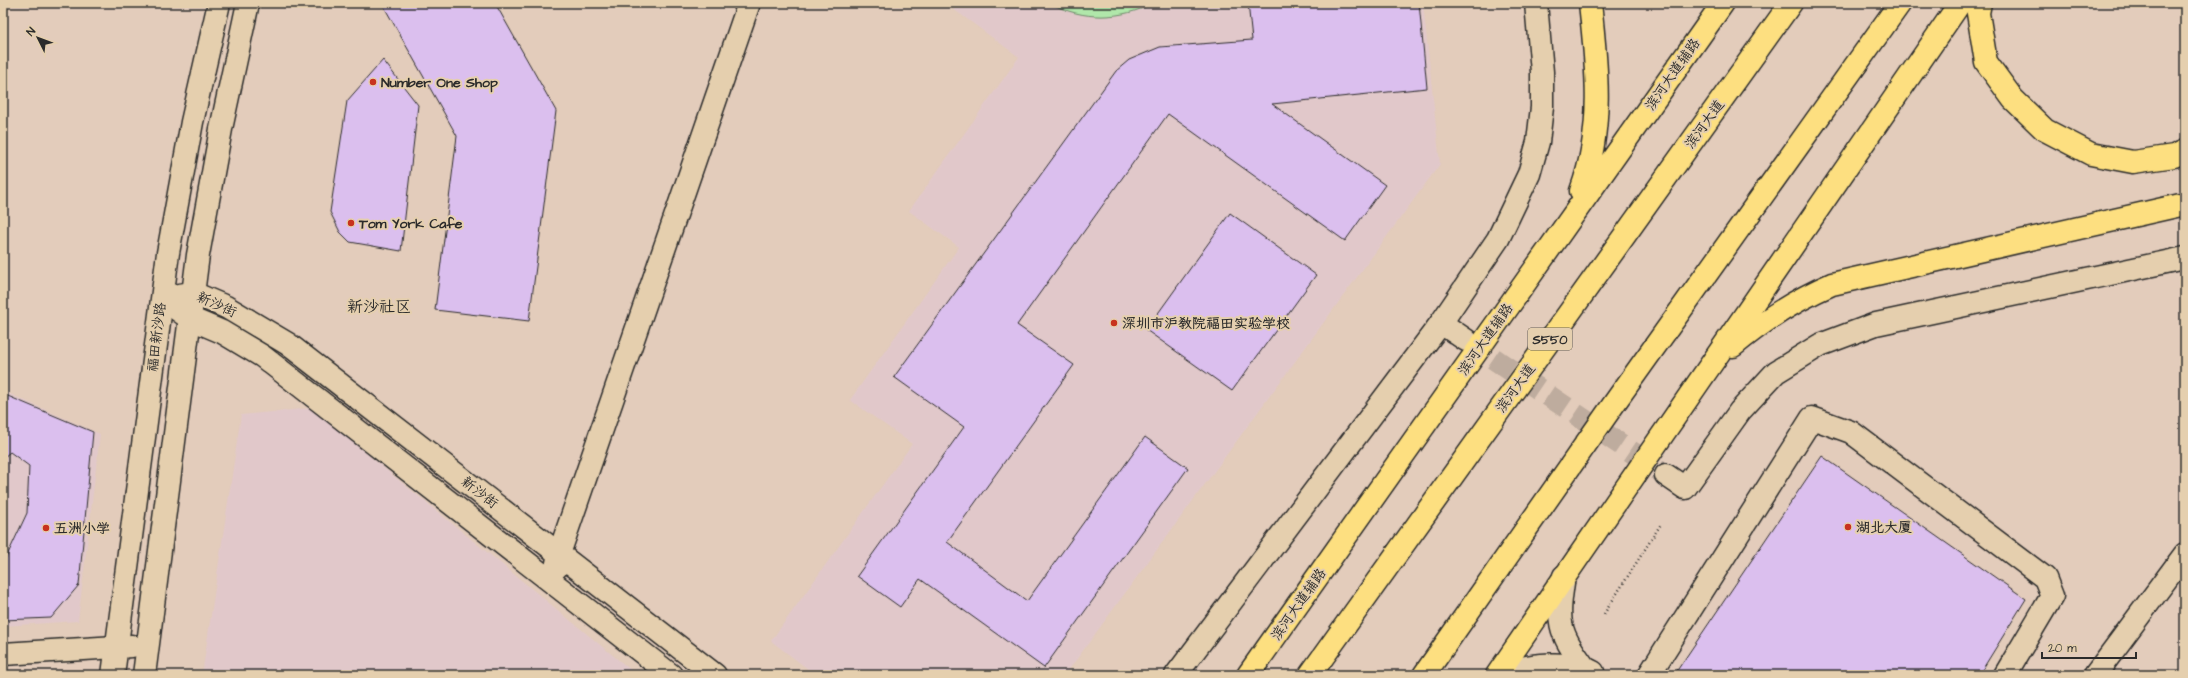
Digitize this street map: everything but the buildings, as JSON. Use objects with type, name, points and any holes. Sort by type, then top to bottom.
[{"type":"main road","points":[[1574,212],[1588,174],[1595,141],[1597,121],[1598,75],[1590,3]]},
{"type":"main road","name":"滨河大道辅路","points":[[1248,675],[1723,3]]},
{"type":"main road","name":"滨河大道","points":[[1310,675],[1791,3]]},
{"type":"main road","points":[[1424,675],[1900,3]]},
{"type":"main road","points":[[1497,675],[1960,3]]},
{"type":"main road","points":[[1980,3],[1978,13],[1986,62],[2013,99],[2046,130],[2092,154],[2133,162],[2174,156],[2185,151]]},
{"type":"main road","points":[[1712,363],[1775,313],[1803,297],[1832,284],[2185,204]]},
{"type":"street","name":"福田新沙路","points":[[114,675],[161,298],[190,130],[219,3]]},
{"type":"street","points":[[144,675],[193,293],[221,128],[248,3]]},
{"type":"street","points":[[554,583],[559,554],[749,3]]},
{"type":"street","points":[[1176,675],[1441,323],[1498,239],[1529,174],[1538,142],[1542,107],[1542,72],[1536,3]]},
{"type":"street","points":[[1666,475],[1685,488],[1740,411],[1776,372],[1820,345],[1876,324],[2185,258]]},
{"type":"street","name":"新沙街","points":[[161,298],[193,293],[226,307],[288,344],[715,675]]},
{"type":"street","name":"新沙街","points":[[161,298],[190,318],[222,332],[262,356],[671,675]]},
{"type":"street","points":[[1441,323],[1466,340]]},
{"type":"street","points":[[1650,675],[1812,418],[1851,432],[2045,578],[2052,596],[2005,675]]},
{"type":"street","points":[[2095,675],[2185,554]]},
{"type":"street","points":[[1564,576],[1560,623],[1568,644],[1592,671]]},
{"type":"street","points":[[3,654],[148,645]]},
{"type":"street","points":[[1507,675],[1512,672],[1537,665],[1592,671]]},
{"type":"path","points":[[1604,614],[1662,524]]},
{"type":"shaded area","name":"深圳市沪教院福田实验学校","points":[[945,3],[1423,3],[1440,164],[1065,675],[816,675],[771,641],[912,444],[850,400],[959,247],[909,211],[1019,57]]},
{"type":"shaded area","name":"五洲小学","points":[[3,391],[100,434],[78,621],[3,626]]},
{"type":"shaded area","points":[[311,408],[637,675],[202,675],[241,415]]},
{"type":"green space","points":[[1050,3],[1154,3],[1128,13],[1102,16],[1076,13]]},
{"type":"tunnel","points":[[1466,340],[1666,475]]},
{"type":"place","name":"Number One Shop","points":[[373,82]]},
{"type":"place","name":"Tom York Cafe","points":[[351,223]]},
{"type":"place","name":"深圳市沪教院福田实验学校","points":[[1114,323]]},
{"type":"place","name":"湖北大厦","points":[[1848,527]]},
{"type":"place","name":"五洲小学","points":[[46,528]]},
{"type":"district","name":"新沙社区","points":[[379,306]]}]
